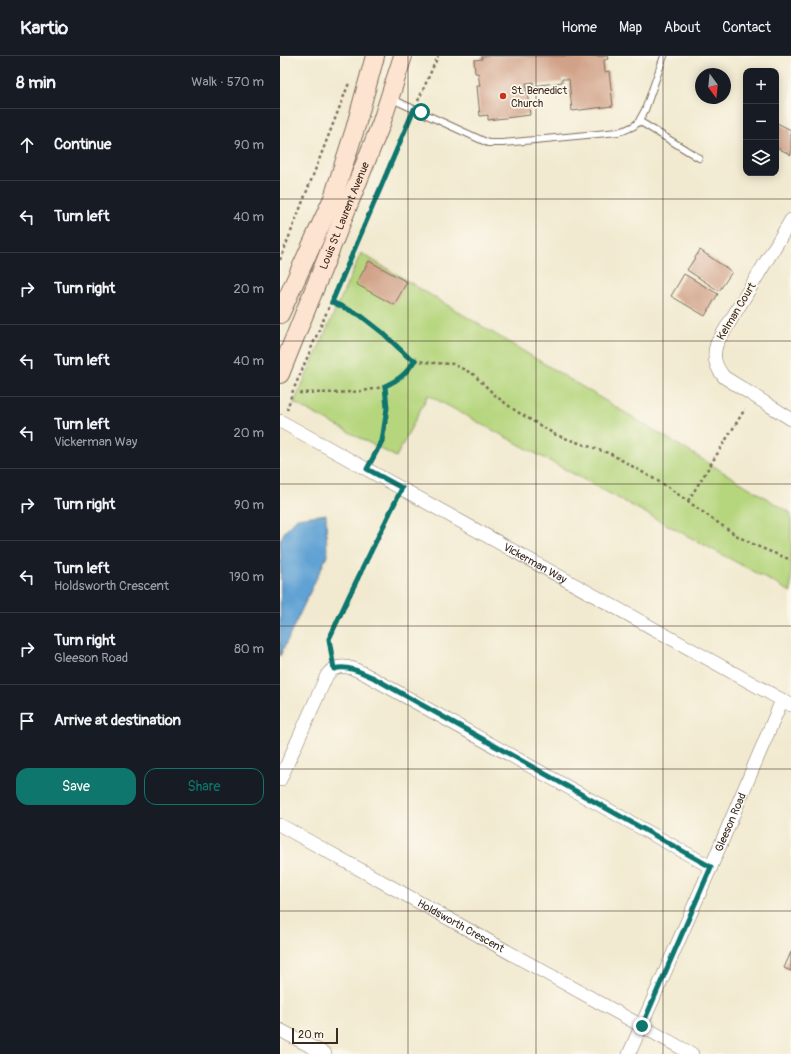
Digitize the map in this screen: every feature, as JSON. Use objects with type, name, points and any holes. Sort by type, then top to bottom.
[{"type":"main road","name":"Louis St. Laurent Avenue","points":[[280,314],[333,198],[355,129],[375,56]]},
{"type":"main road","name":"Louis St. Laurent Avenue","points":[[280,374],[378,131],[403,56]]},
{"type":"street","name":"Kelman Court","points":[[791,220],[714,350],[714,358],[724,377],[791,419]]},
{"type":"street","name":"Vickerman Way","points":[[282,422],[786,702]]},
{"type":"street","points":[[280,780],[326,675],[334,669],[340,667],[352,668],[374,678],[711,867]]},
{"type":"street","name":"Gleeson Road","points":[[629,1054],[711,867],[786,702]]},
{"type":"street","name":"Holdsworth Crescent","points":[[280,825],[692,1054]]},
{"type":"street","points":[[280,1030],[325,1054]]},
{"type":"lane","points":[[390,98],[481,140],[496,144],[618,132],[634,126],[639,121],[645,110],[664,56]]},
{"type":"lane","points":[[639,121],[699,158]]},
{"type":"path","points":[[282,422],[292,392],[438,56]]},
{"type":"path","points":[[280,260],[351,77]]},
{"type":"path","points":[[332,302],[360,315],[383,333],[408,357],[415,360],[433,363],[453,364],[473,374],[497,397],[516,411],[556,435],[611,454],[662,483],[739,536],[759,547],[791,560]]},
{"type":"path","points":[[300,393],[352,392],[385,386],[397,380],[409,369],[415,360]]},
{"type":"path","points":[[367,469],[382,441],[387,408],[385,386]]},
{"type":"path","points":[[688,501],[745,409]]},
{"type":"path","points":[[334,669],[329,639],[402,488]]},
{"type":"green space","points":[[361,253],[791,513],[791,592],[428,395],[396,457],[294,403]]},
{"type":"water","points":[[326,514],[327,556],[280,656],[280,541],[285,531],[297,518]]},
{"type":"building","name":"St. Benedict Church","points":[[482,56],[607,56],[608,59],[604,60],[605,72],[609,71],[613,106],[572,111],[569,79],[562,79],[562,82],[533,86],[533,82],[526,83],[530,115],[488,120],[488,115],[480,116],[477,86],[480,86],[478,73],[475,73],[474,60],[482,59]]},
{"type":"building","points":[[779,124],[791,130],[791,155],[779,149]]},
{"type":"building","points":[[700,250],[732,272],[719,291],[687,270]]},
{"type":"building","points":[[369,261],[407,282],[394,305],[356,284]]},
{"type":"building","points":[[684,274],[718,294],[705,316],[671,296]]},
{"type":"building","points":[[791,952],[791,971],[784,968]]},
{"type":"place","name":"St. Benedict Church","points":[[503,96]]},
{"type":"route","points":[[421,112],[414,109],[332,302],[360,315],[383,333],[408,357],[415,360],[409,369],[397,380],[385,386],[387,408],[382,441],[367,469],[402,488],[329,639],[334,669],[340,667],[352,668],[374,678],[711,867],[642,1026]]}]
